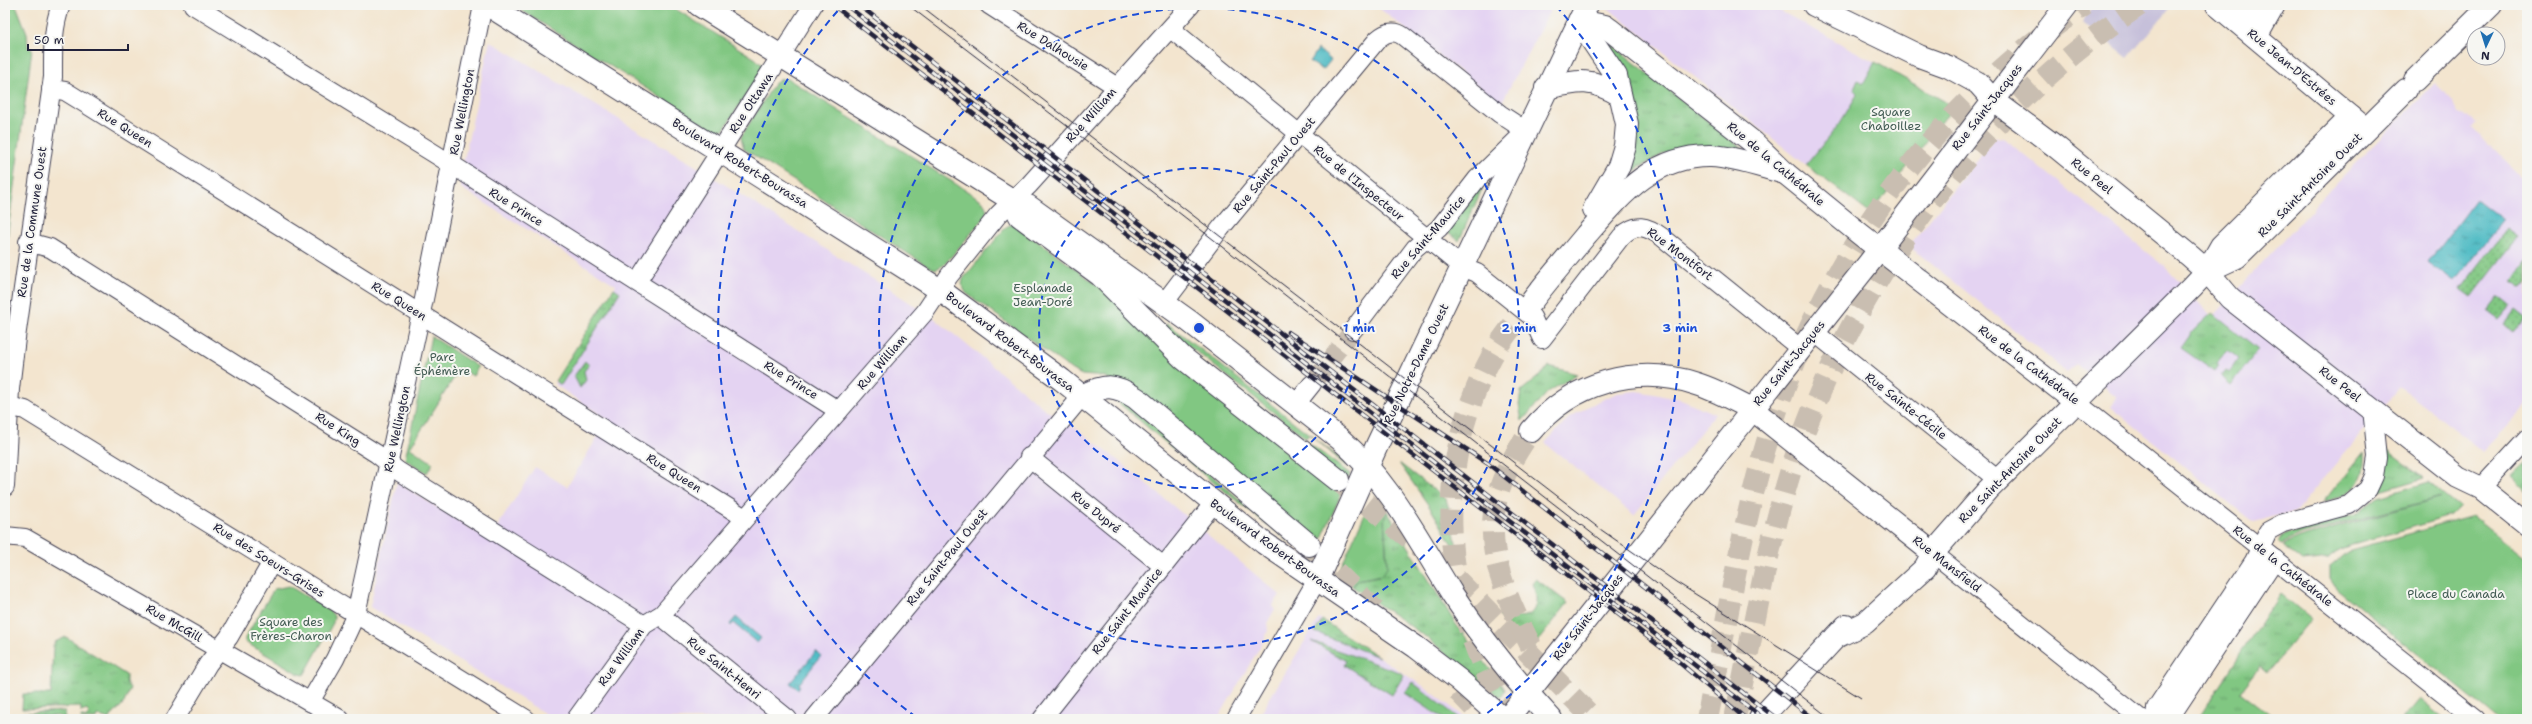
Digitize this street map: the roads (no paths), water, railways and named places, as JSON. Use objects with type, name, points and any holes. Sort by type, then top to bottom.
[{"type":"main road","name":"Boulevard Robert-Bourassa","points":[[488,5],[940,290],[1082,396],[1213,504],[1317,580],[1436,661],[1503,719]]},
{"type":"main road","points":[[699,5],[1012,200],[1028,206],[1164,303],[1344,442],[1368,466],[1408,519],[1474,626],[1550,719]]},
{"type":"main road","name":"Rue Peel","points":[[1814,5],[1919,56],[1943,78],[1969,93],[1993,100],[2055,146],[2207,271],[2233,286],[2465,468],[2481,488],[2527,525]]},
{"type":"main road","name":"Rue Saint-Jacques","points":[[1508,719],[1879,249],[2067,5]]},
{"type":"main road","name":"Rue Jean-D'Estrées","points":[[2217,5],[2358,123]]},
{"type":"main road","points":[[2239,23],[2254,5]]},
{"type":"main road","points":[[2256,37],[2274,5]]},
{"type":"main road","name":"Rue Saint-Antoine Ouest","points":[[1760,719],[1836,637],[1909,564],[1933,552],[1998,480],[2207,271],[2221,246],[2358,123],[2411,85],[2492,5]]},
{"type":"main road","points":[[1546,282],[1604,196],[1619,166],[1627,131],[1614,72],[1583,13]]},
{"type":"main road","name":"Rue Notre-Dame Ouest","points":[[1317,580],[1368,466],[1546,88],[1583,13]]},
{"type":"main road","name":"Rue de la Cathédrale","points":[[1583,13],[1609,29],[1754,143],[1785,173],[1879,249],[2076,402]]},
{"type":"main road","points":[[1546,88],[1579,81],[1590,81],[1620,95]]},
{"type":"main road","points":[[1532,300],[1631,185],[1663,165],[1688,158],[1713,156],[1785,173]]},
{"type":"main road","points":[[1012,200],[1020,216],[1100,275],[1183,358],[1338,480]]},
{"type":"main road","name":"Rue Peel","points":[[2207,271],[2230,298],[2458,477],[2481,488]]},
{"type":"main road","name":"Rue Mansfield","points":[[1531,431],[1550,411],[1574,394],[1598,384],[1626,377],[1653,376],[1681,379],[1712,390],[1752,409],[1933,552]]},
{"type":"main road","points":[[1082,396],[1097,388],[1108,387],[1119,389],[1136,398],[1309,545]]},
{"type":"street","name":"Rue de la Commune Ouest","points":[[5,487],[9,406],[28,242],[52,83],[53,43],[56,20],[62,5]]},
{"type":"street","name":"Rue de la Commune Ouest","points":[[52,83],[65,45],[67,5]]},
{"type":"street","name":"Rue Prince","points":[[193,5],[637,282],[839,411]]},
{"type":"street","name":"Rue Wellington","points":[[310,702],[335,659],[356,614],[390,464],[452,166],[483,5]]},
{"type":"street","name":"Rue Ottawa","points":[[637,282],[813,5]]},
{"type":"street","name":"Rue Dalhousie","points":[[989,5],[1117,86]]},
{"type":"street","name":"Rue William","points":[[576,719],[644,625],[661,616],[925,312],[990,225],[1012,200],[1029,185],[1191,5]]},
{"type":"street","name":"Rue de l'Inspecteur","points":[[1171,29],[1462,267],[1477,272],[1532,317],[1542,339]]},
{"type":"street","name":"Rue Saint-Paul Ouest","points":[[1164,303],[1221,228],[1378,39],[1389,33],[1400,34],[1500,114],[1526,131]]},
{"type":"street","name":"Rue Queen","points":[[52,83],[745,518]]},
{"type":"street","name":"Rue Saint-Maurice","points":[[1353,330],[1416,248],[1443,224],[1477,179],[1526,131]]},
{"type":"street","name":"Rue Montfort","points":[[1542,339],[1621,237],[1631,228],[1638,226],[1650,229],[1662,237],[1800,349]]},
{"type":"street","name":"Rue King","points":[[28,242],[50,248],[287,396],[390,464],[644,625]]},
{"type":"street","name":"Rue Sainte-Cécile","points":[[1814,332],[1998,480]]},
{"type":"street","points":[[1296,404],[1312,384]]},
{"type":"street","name":"Rue Saint-Paul Ouest","points":[[814,719],[1029,457],[1082,396]]},
{"type":"street","name":"Rue de la Cathédrale","points":[[2076,402],[2476,719]]},
{"type":"street","name":"Rue des Soeurs-Grises","points":[[9,406],[25,410],[526,719]]},
{"type":"street","points":[[2155,719],[2156,708],[2254,561],[2266,534],[2274,527],[2345,506],[2356,500],[2368,489],[2374,476],[2377,457],[2372,409]]},
{"type":"street","points":[[2481,488],[2527,438]]},
{"type":"street","name":"Rue Dupré","points":[[1029,457],[1163,566]]},
{"type":"street","name":"Rue Saint Maurice","points":[[1042,719],[1213,504]]},
{"type":"street","name":"Rue McGill","points":[[5,536],[25,538],[340,719]]},
{"type":"street","name":"Rue Mansfield","points":[[1933,552],[2141,719]]},
{"type":"street","points":[[2169,719],[2275,559]]},
{"type":"street","points":[[175,719],[220,649],[272,562]]},
{"type":"street","name":"Rue Notre-Dame Ouest","points":[[1236,719],[1317,580]]},
{"type":"street","name":"Rue Saint-Henri","points":[[661,616],[788,719]]},
{"type":"water","points":[[1318,49],[1331,60],[1323,70],[1310,62]]},
{"type":"water","points":[[2476,199],[2503,220],[2454,282],[2428,262]]},
{"type":"water","points":[[736,617],[761,638],[757,643],[733,623],[731,626],[730,624]]},
{"type":"water","points":[[816,651],[821,656],[799,684],[798,689],[790,683]]},
{"type":"tunnel","points":[[1707,719],[1735,575],[1760,467],[1770,432],[1792,368],[1820,307],[1853,248],[1891,192],[1933,139],[1980,90],[2031,45],[2085,5]]},
{"type":"tunnel","points":[[1735,719],[1767,562],[1791,470],[1816,401],[1848,334],[1885,269],[1926,208],[1973,150],[2025,97],[2080,48],[2140,5]]},
{"type":"tunnel","points":[[1512,719],[1489,678],[1471,634],[1459,588],[1452,542],[1452,495],[1458,449],[1471,404],[1494,352],[1532,301]]},
{"type":"tunnel","points":[[1312,384],[1353,330]]},
{"type":"tunnel","points":[[1531,431],[1512,460],[1500,487],[1494,513],[1493,538],[1497,563],[1505,589],[1531,646]]},
{"type":"tunnel","points":[[1341,483],[1423,549]]},
{"type":"tunnel","points":[[1312,549],[1382,617]]},
{"type":"tunnel","points":[[1456,579],[1594,719]]},
{"type":"tunnel","points":[[1458,691],[1485,719]]},
{"type":"tram line","points":[[908,5],[1084,139],[1831,719]]},
{"type":"tram line","points":[[920,5],[1600,529],[1676,582],[1861,698]]},
{"type":"railway","points":[[833,5],[1667,652],[1746,719]]},
{"type":"railway","points":[[846,5],[1764,719]]},
{"type":"railway","points":[[859,5],[1777,719]]},
{"type":"railway","points":[[1288,332],[1487,463],[1814,719]]},
{"type":"park label","name":"Square Chaboillez","points":[[1891,119]]},
{"type":"park label","name":"Esplanade Jean-Doré","points":[[1043,295]]},
{"type":"park label","name":"Parc Éphémère","points":[[442,364]]},
{"type":"park label","name":"Place du Canada","points":[[2456,594]]},
{"type":"park label","name":"Square des Frères-Charon","points":[[291,629]]}]
